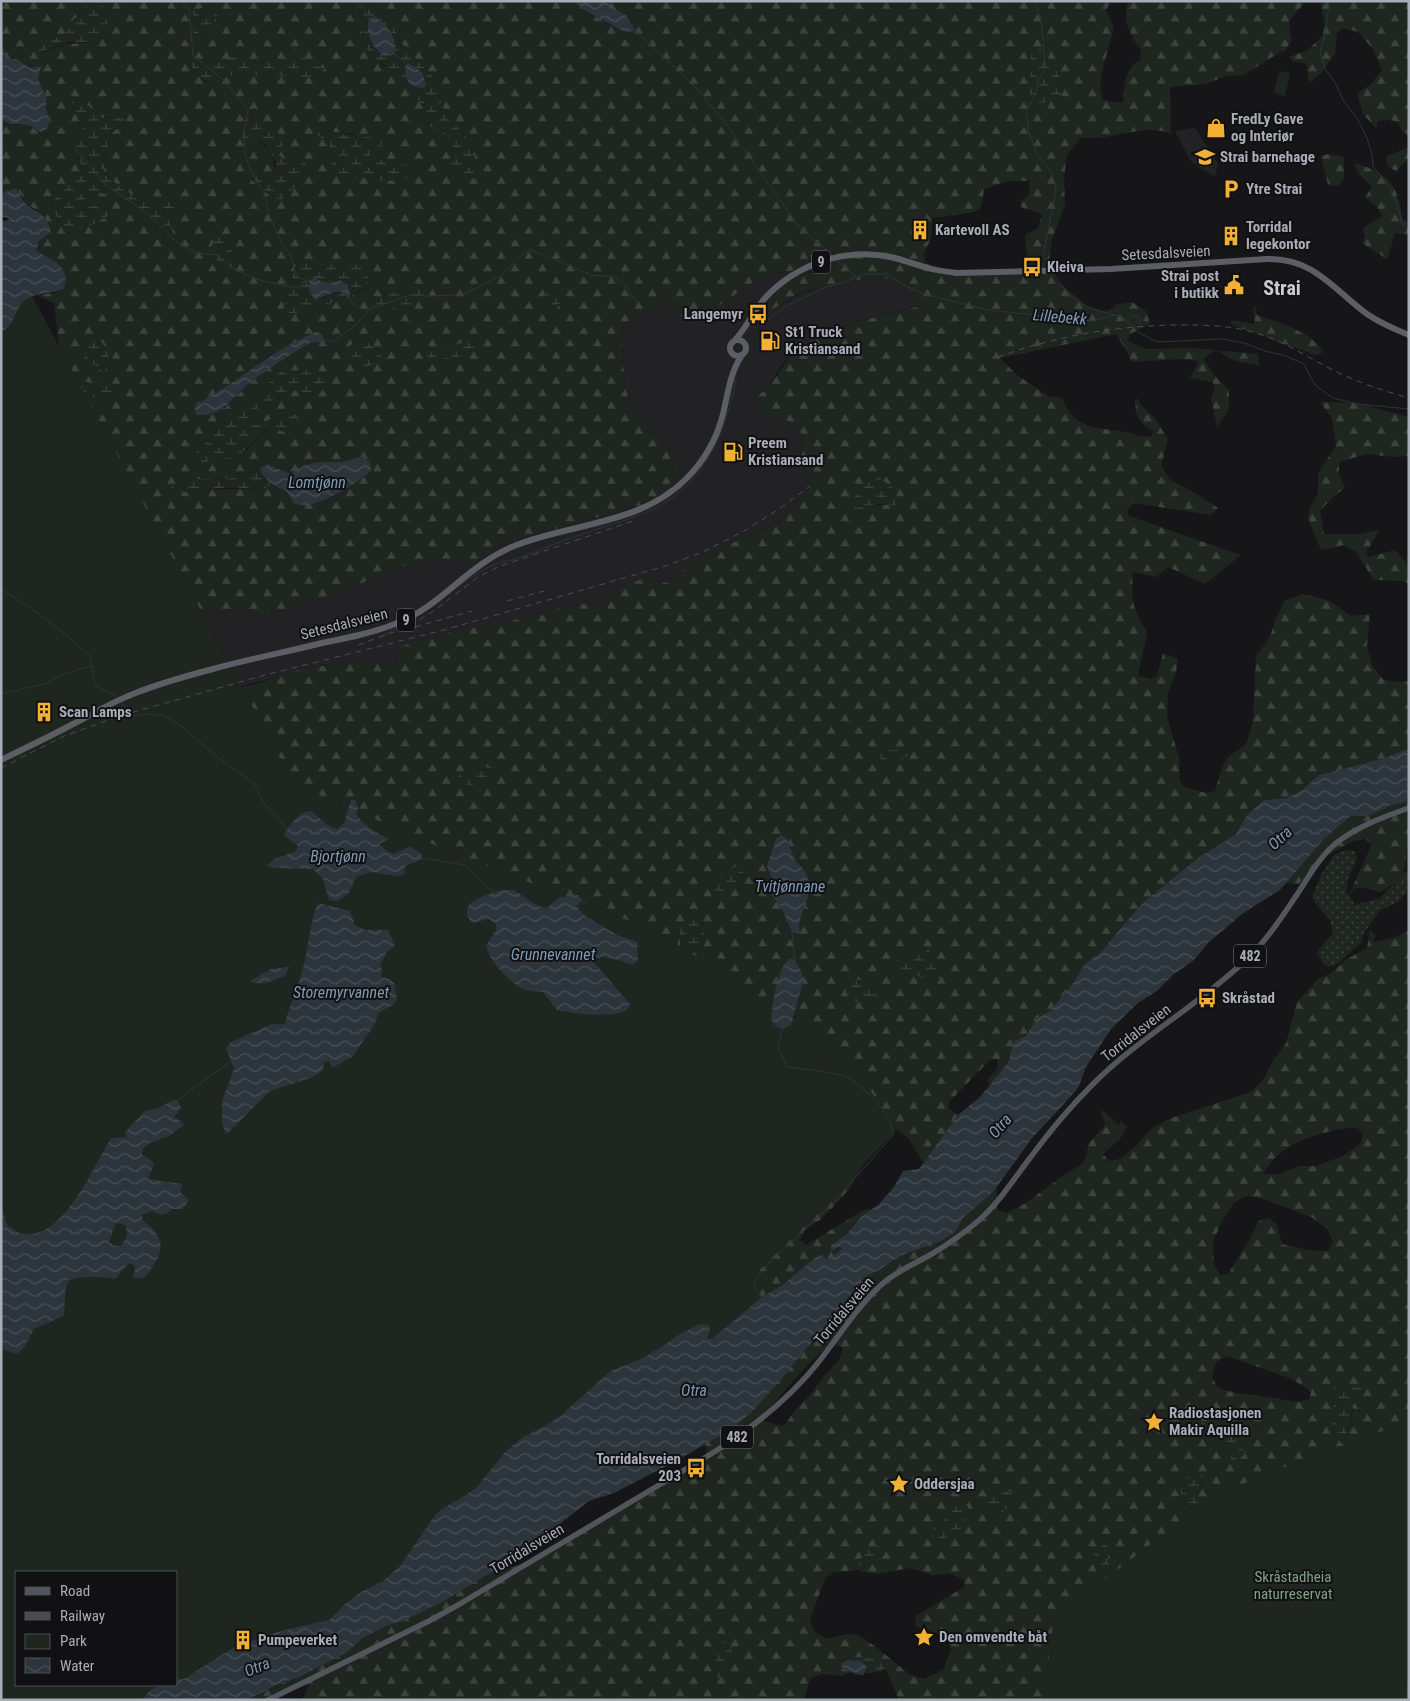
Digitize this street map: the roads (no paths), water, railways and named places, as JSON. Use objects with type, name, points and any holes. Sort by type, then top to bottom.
[{"type":"highway","name":"Setesdalsveien","points":[[735,340],[766,297],[786,280],[804,269],[832,258],[856,254],[878,255],[954,273],[1111,269],[1267,259],[1286,260],[1313,270],[1372,317],[1409,335]]},
{"type":"highway","name":"Setesdalsveien","points":[[745,343],[750,320]]},
{"type":"highway","points":[[735,340],[741,340],[745,343]]},
{"type":"highway","name":"9","points":[[732,353],[730,345],[735,340]]},
{"type":"highway","name":"9","points":[[742,355],[746,349],[745,343]]},
{"type":"highway","name":"Setesdalsveien","points":[[731,380],[732,353]]},
{"type":"highway","points":[[732,353],[737,356],[742,355]]},
{"type":"highway","name":"Setesdalsveien","points":[[1,760],[112,703],[147,689],[210,670],[364,634],[394,625],[420,612],[474,568],[507,549],[536,539],[626,515],[654,504],[685,480],[705,455],[721,421],[734,369],[742,355]]},
{"type":"main road","name":"Torridalsveien","points":[[268,1700],[450,1609],[686,1469],[751,1428],[801,1383],[861,1306],[882,1284],[902,1269],[936,1251],[962,1234],[991,1210],[1044,1139],[1094,1083],[1120,1059],[1214,987],[1251,955],[1272,930],[1309,876],[1334,845],[1361,827],[1409,808]]},
{"type":"water","points":[[573,1],[606,1],[625,15],[636,31],[625,32],[586,11]]},
{"type":"water","points":[[374,16],[391,32],[395,44],[394,55],[384,56],[371,41],[368,32],[368,21]]},
{"type":"water","points":[[1,48],[4,49],[5,59],[17,59],[30,68],[41,66],[38,79],[47,99],[46,108],[50,121],[47,129],[40,132],[29,126],[9,124],[1,118]]},
{"type":"water","points":[[408,63],[422,72],[426,84],[424,88],[409,83],[405,67]]},
{"type":"water","points":[[17,189],[26,204],[48,222],[51,232],[39,241],[36,251],[54,261],[63,269],[66,281],[64,289],[29,297],[25,300],[9,326],[1,332],[1,219],[4,221],[10,219],[1,218],[1,194]]},
{"type":"water","points":[[314,278],[330,283],[339,280],[348,285],[350,295],[348,300],[344,293],[337,291],[315,300],[309,290],[309,281]]},
{"type":"water","points":[[316,332],[322,334],[325,343],[313,342],[291,354],[247,385],[220,410],[205,415],[196,415],[195,408],[203,400],[283,348]]},
{"type":"water","name":"Lomtjønn","points":[[363,457],[370,462],[371,471],[340,492],[322,501],[306,505],[294,504],[286,491],[272,484],[261,473],[261,468],[269,465],[291,474],[305,465],[319,462],[342,462]]},
{"type":"water","name":"Otra","points":[[1409,748],[1409,801],[1389,806],[1369,816],[1351,816],[1324,839],[1280,890],[1242,914],[1208,943],[1193,961],[1174,974],[1157,991],[1138,1003],[1111,1029],[1086,1067],[1078,1088],[1032,1138],[993,1192],[963,1218],[956,1231],[941,1241],[900,1256],[863,1278],[837,1313],[786,1374],[750,1414],[732,1429],[614,1493],[589,1501],[506,1566],[485,1576],[446,1600],[364,1637],[347,1652],[300,1677],[278,1684],[247,1700],[142,1700],[149,1691],[156,1687],[178,1686],[178,1680],[184,1679],[236,1646],[285,1630],[329,1620],[345,1604],[363,1591],[383,1581],[400,1566],[441,1509],[477,1487],[505,1452],[523,1437],[560,1416],[611,1371],[641,1359],[680,1334],[700,1324],[709,1325],[710,1329],[707,1338],[712,1339],[762,1297],[781,1286],[815,1258],[822,1255],[828,1260],[842,1249],[839,1247],[831,1251],[831,1245],[847,1234],[861,1217],[879,1204],[894,1187],[903,1171],[919,1169],[958,1115],[980,1097],[1008,1063],[1014,1041],[1026,1036],[1037,1018],[1050,1011],[1073,983],[1084,965],[1102,951],[1146,900],[1198,858],[1236,834],[1247,815],[1264,800],[1287,798],[1302,790],[1319,775],[1385,758]]},
{"type":"water","name":"Bjortjønn","points":[[351,800],[355,800],[358,808],[356,814],[363,822],[389,839],[379,844],[387,851],[394,854],[410,846],[421,854],[423,859],[405,866],[404,875],[396,876],[370,872],[356,877],[349,893],[338,901],[329,900],[323,879],[313,869],[272,868],[267,865],[275,859],[296,851],[298,846],[284,835],[299,816],[311,811],[329,826],[337,829],[344,823]]},
{"type":"water","name":"Tvitjønnane","points":[[781,835],[787,839],[795,860],[805,871],[810,884],[807,901],[800,919],[799,933],[792,932],[783,912],[771,893],[772,879],[767,866],[776,839]]},
{"type":"water","name":"Grunnevannet","points":[[500,890],[514,890],[538,906],[547,908],[560,897],[578,895],[583,900],[576,906],[585,916],[617,935],[638,942],[638,961],[632,965],[606,957],[592,960],[630,1004],[626,1011],[600,1015],[557,1010],[543,992],[519,987],[509,979],[499,969],[486,946],[496,930],[496,924],[489,919],[472,923],[467,916],[469,905],[474,901]]},
{"type":"water","name":"Storemyrvannet","points":[[318,903],[350,911],[355,925],[365,930],[388,930],[395,945],[387,952],[380,965],[382,970],[381,977],[389,979],[394,983],[397,999],[393,1005],[378,1013],[375,1024],[353,1056],[332,1068],[329,1061],[324,1062],[323,1070],[313,1077],[270,1091],[226,1134],[222,1124],[222,1101],[234,1069],[226,1048],[231,1042],[272,1024],[286,1024],[285,1021],[304,964],[311,926]]},
{"type":"water","points":[[790,958],[795,960],[802,973],[803,983],[791,1025],[782,1029],[776,1027],[771,1018],[779,977]]},
{"type":"water","points":[[289,967],[285,976],[272,981],[254,983],[250,981],[271,969]]},
{"type":"water","points":[[173,1100],[178,1100],[181,1108],[174,1117],[184,1125],[169,1136],[150,1143],[143,1148],[142,1155],[150,1159],[154,1164],[148,1179],[182,1184],[180,1192],[189,1200],[183,1209],[172,1209],[163,1214],[152,1211],[142,1215],[145,1222],[156,1233],[161,1244],[159,1255],[153,1266],[146,1276],[142,1278],[132,1277],[135,1270],[134,1265],[129,1263],[115,1279],[92,1277],[69,1280],[63,1316],[34,1329],[24,1348],[17,1354],[1,1349],[1,1204],[7,1225],[20,1233],[35,1233],[50,1227],[75,1200],[111,1138],[126,1137],[125,1132],[145,1111],[157,1109]],"holes":[[[119,1223],[126,1226],[127,1236],[121,1246],[114,1246],[109,1242],[115,1225]]]},
{"type":"water","points":[[847,1660],[861,1661],[867,1667],[864,1675],[855,1674],[842,1668],[841,1663]]},
{"type":"waterway","points":[[182,1],[189,10],[193,56],[224,80],[248,110],[244,133],[245,155],[253,176],[265,195],[270,217],[279,238],[291,256],[297,277],[309,281]]},
{"type":"waterway","points":[[361,1],[369,20]]},
{"type":"waterway","points":[[1034,1],[1042,25],[1046,69],[1039,78],[1035,96],[1026,111],[1029,133],[1037,154],[1051,171],[1056,190],[1043,255],[1050,268]]},
{"type":"waterway","points":[[1329,1],[1326,31],[1320,52],[1325,69],[1336,84],[1343,100],[1357,118],[1367,138],[1372,154],[1373,167],[1388,184],[1397,204],[1402,224],[1409,227]]},
{"type":"waterway","points":[[636,31],[696,88],[724,121],[799,227],[832,255]]},
{"type":"waterway","points":[[394,53],[407,65]]},
{"type":"waterway","points":[[75,149],[107,186],[144,211],[176,241],[195,253],[217,255],[235,269],[255,279],[296,288],[307,280]]},
{"type":"waterway","points":[[424,296],[459,295],[479,287],[499,277],[529,249],[592,275],[615,277],[625,285],[637,303]]},
{"type":"waterway","points":[[836,260],[856,277]]},
{"type":"waterway","name":"Lillebekk","points":[[761,325],[786,306],[826,287],[865,274],[886,274],[905,286],[924,294],[988,310],[1092,321],[1115,315],[1122,317],[1138,332],[1157,342],[1222,339],[1244,343],[1286,356],[1304,364],[1315,385],[1333,398],[1358,404],[1409,409]]},
{"type":"waterway","points":[[1054,274],[1066,291],[1078,302],[1114,315]]},
{"type":"waterway","points":[[349,298],[357,307],[369,309],[414,295]]},
{"type":"waterway","points":[[324,340],[332,342],[351,329],[369,310]]},
{"type":"waterway","points":[[1131,315],[1139,317],[1140,323]]},
{"type":"waterway","points":[[460,585],[496,564],[643,514],[677,494],[703,467],[712,450],[727,415],[736,378]]},
{"type":"waterway","points":[[1,589],[38,613],[72,640],[90,656],[92,666],[67,673],[47,683],[1,694]]},
{"type":"waterway","points":[[382,636],[407,622]]},
{"type":"waterway","points":[[92,666],[95,685],[117,697]]},
{"type":"waterway","points":[[121,702],[132,716],[148,714],[164,716],[183,727],[217,757],[254,783],[264,803],[287,829]]},
{"type":"waterway","points":[[422,858],[465,865],[493,892]]},
{"type":"waterway","points":[[792,932],[795,960]]},
{"type":"waterway","points":[[763,1298],[754,1287],[756,1279],[770,1262],[834,1202],[893,1135],[890,1121],[882,1109],[876,1101],[852,1080],[829,1073],[787,1067],[778,1049],[782,1029]]},
{"type":"waterway","points":[[178,1100],[231,1061]]},
{"type":"waterway","points":[[1406,1700],[1409,1674]]},
{"type":"railway","points":[[998,357],[1042,343],[1108,330],[1176,325],[1220,326],[1241,329],[1272,339],[1346,376],[1409,398]]},
{"type":"railway","points":[[1,768],[64,736],[123,715],[265,675],[444,630],[669,565],[707,550],[746,530],[810,486]]},
{"type":"railway","points":[[400,630],[435,610],[478,577],[500,566],[636,520]]},
{"type":"railway","points":[[507,601],[548,590]]},
{"type":"railway","points":[[415,627],[472,611]]},
{"type":"railway","points":[[358,645],[405,628]]},
{"type":"place","name":"FredLy Gave og Interiør","points":[[1216,128]]},
{"type":"place","name":"Strai barnehage","points":[[1205,157]]},
{"type":"place","name":"Ytre Strai","points":[[1231,189]]},
{"type":"place","name":"Kartevoll AS","points":[[920,230]]},
{"type":"place","name":"Torridal legekontor","points":[[1231,236]]},
{"type":"place","name":"Kleiva","points":[[1032,267]]},
{"type":"place","name":"Strai post i butikk","points":[[1234,285]]},
{"type":"place","name":"Langemyr","points":[[758,314]]},
{"type":"place","name":"St1 Truck Kristiansand","points":[[770,341]]},
{"type":"place","name":"Preem Kristiansand","points":[[733,452]]},
{"type":"place","name":"Scan Lamps","points":[[44,712]]},
{"type":"place","name":"Skråstad","points":[[1207,998]]},
{"type":"place","name":"Radiostasjonen Makir Aquilla","points":[[1154,1422]]},
{"type":"place","name":"Torridalsveien 203","points":[[696,1468]]},
{"type":"place","name":"Oddersjaa","points":[[899,1484]]},
{"type":"place","name":"Den omvendte båt","points":[[924,1637]]},
{"type":"place","name":"Pumpeverket","points":[[243,1640]]},
{"type":"district","name":"Strai","points":[[1282,288]]},
{"type":"park label","name":"Skråstadheia naturreservat","points":[[1293,1586]]}]
